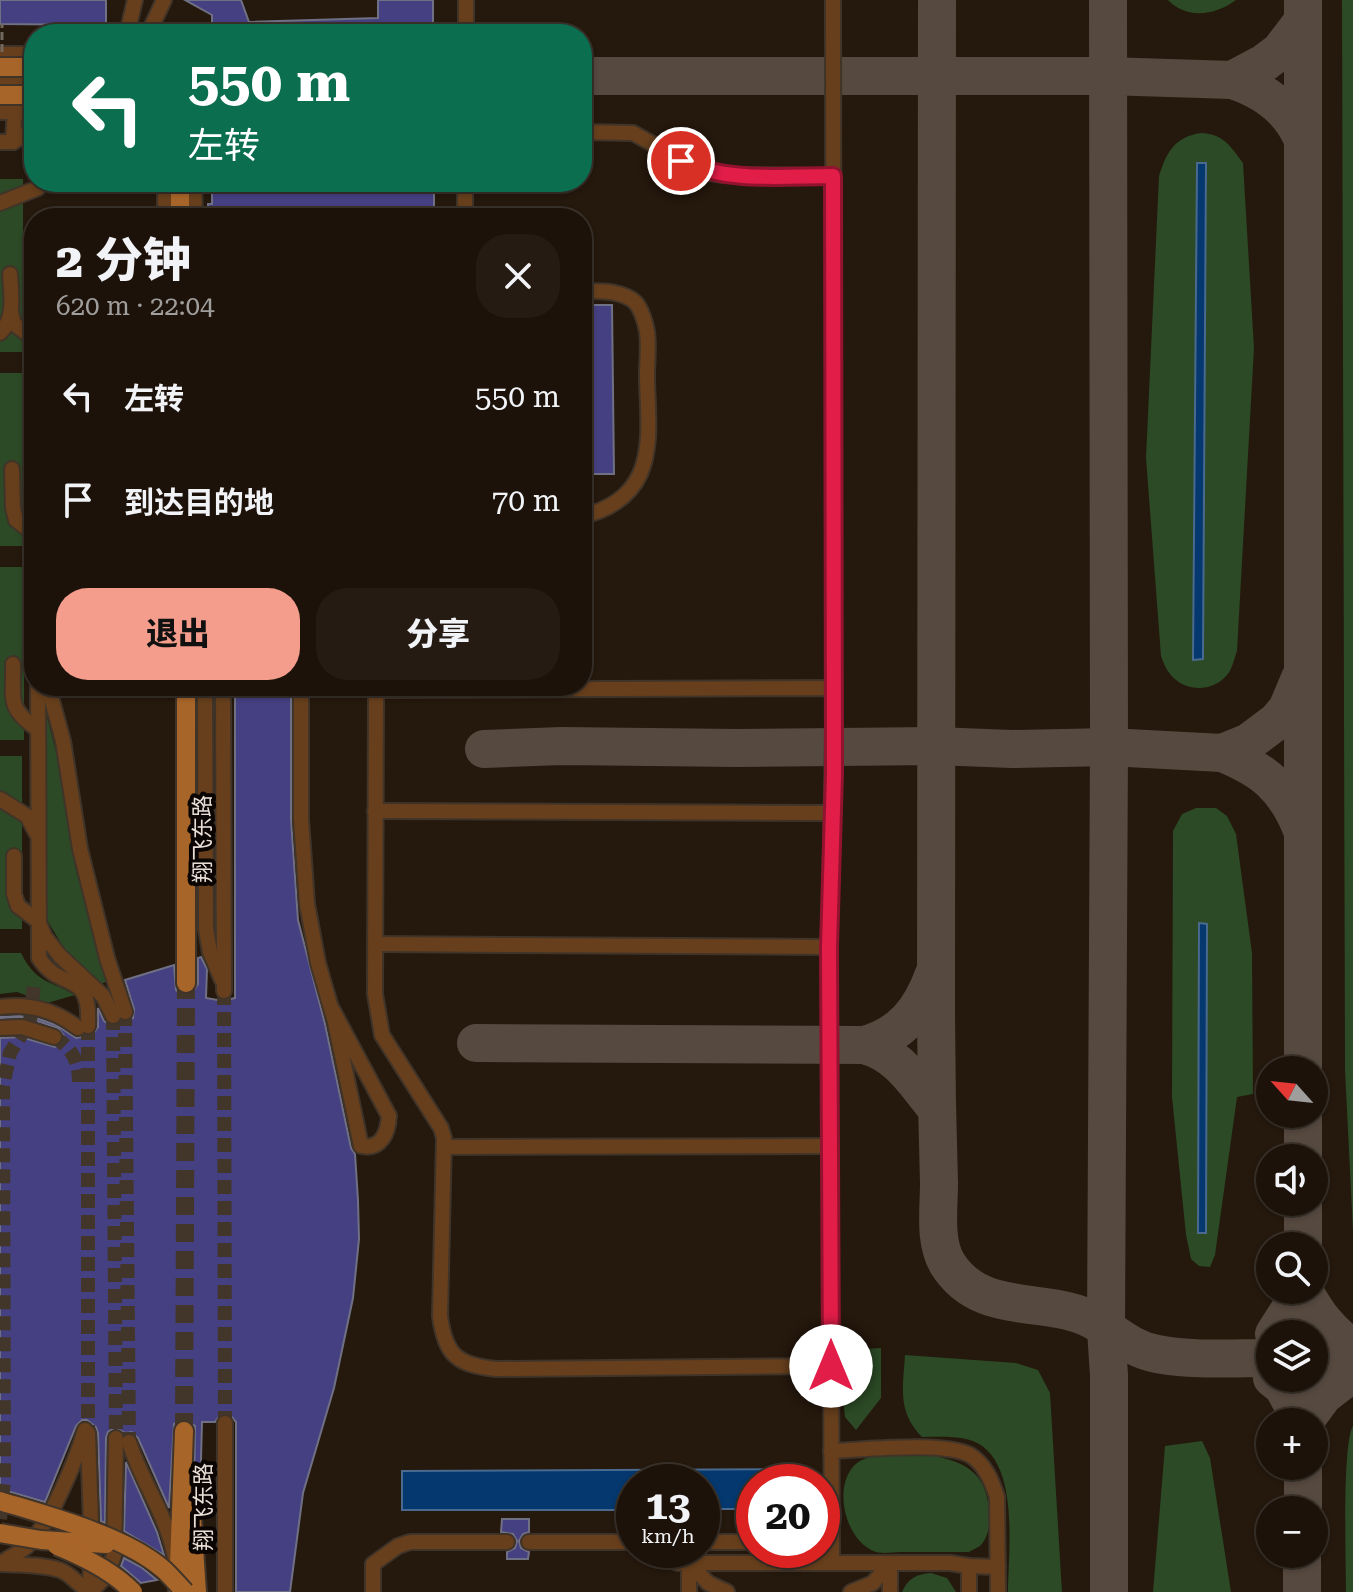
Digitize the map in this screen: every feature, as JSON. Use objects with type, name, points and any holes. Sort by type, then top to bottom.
[{"type":"main road","points":[[0,67],[24,67]]},
{"type":"main road","points":[[0,95],[24,95]]},
{"type":"main road","points":[[186,696],[186,983]]},
{"type":"main road","points":[[178,1583],[184,1440],[190,1481],[197,1592]]},
{"type":"main road","points":[[0,1501],[125,1546],[161,1568],[185,1592]]},
{"type":"main road","points":[[0,1533],[41,1540],[125,1546]]},
{"type":"main road","points":[[41,1540],[79,1555],[120,1580],[133,1592]]},
{"type":"street","points":[[129,24],[135,0]]},
{"type":"street","points":[[153,24],[164,0]]},
{"type":"street","points":[[466,0],[466,24]]},
{"type":"street","points":[[830,1464],[833,0]]},
{"type":"street","points":[[0,54],[24,54]]},
{"type":"street","points":[[7,142],[16,119],[18,54]]},
{"type":"street","points":[[0,78],[24,78]]},
{"type":"street","points":[[0,112],[24,123]]},
{"type":"street","points":[[0,126],[24,116]]},
{"type":"street","points":[[592,132],[633,133],[681,161],[713,174],[833,176]]},
{"type":"street","points":[[0,203],[28,192]]},
{"type":"street","points":[[10,274],[11,312],[14,324],[24,332]]},
{"type":"street","points":[[592,292],[612,293],[636,303],[647,330],[647,455],[640,475],[630,490],[615,503],[592,514]]},
{"type":"street","points":[[0,333],[8,326],[11,312]]},
{"type":"street","points":[[12,469],[13,508],[16,520],[24,526]]},
{"type":"street","points":[[13,664],[17,715],[37,729]]},
{"type":"street","points":[[592,688],[834,688]]},
{"type":"street","points":[[0,1007],[41,1008],[83,1027],[87,995],[79,985],[46,968],[39,958],[38,696]]},
{"type":"street","points":[[14,856],[14,894],[18,906],[38,921],[45,937],[60,956],[119,1014],[80,849],[63,741],[51,696]]},
{"type":"street","name":"翔飞东路","points":[[205,699],[206,929],[210,952],[224,988],[223,696]]},
{"type":"street","points":[[301,696],[301,819],[307,904],[361,1146],[373,1147],[383,1140],[389,1116],[332,1009]]},
{"type":"street","points":[[374,696],[375,994],[382,1035],[441,1128],[444,1147],[440,1316],[442,1335],[448,1349],[458,1359],[471,1365],[496,1369],[831,1366]]},
{"type":"street","points":[[0,799],[27,816],[37,834]]},
{"type":"street","points":[[375,811],[832,813]]},
{"type":"street","points":[[375,944],[829,947]]},
{"type":"street","points":[[0,1028],[22,1027],[54,1037]]},
{"type":"street","points":[[444,1147],[831,1146]]},
{"type":"street","name":"翔飞东路","points":[[225,1423],[225,1592]]},
{"type":"street","points":[[0,1564],[26,1547],[40,1530],[80,1449],[84,1430],[92,1556],[89,1591]]},
{"type":"street","points":[[0,1564],[54,1568],[64,1571],[89,1591],[96,1588],[110,1569],[114,1555],[123,1440],[169,1535],[178,1583]]},
{"type":"street","points":[[831,1451],[940,1449],[959,1451],[973,1457],[993,1481],[997,1497],[998,1592]]},
{"type":"street","points":[[373,1592],[373,1564],[398,1546],[410,1542],[507,1542]]},
{"type":"street","points":[[529,1542],[614,1542]]},
{"type":"street","points":[[840,1562],[950,1563],[998,1567]]},
{"type":"street","points":[[851,1592],[873,1583],[890,1563]]},
{"type":"street","points":[[890,1563],[890,1592]]},
{"type":"street","points":[[969,1566],[969,1592]]},
{"type":"street","points":[[689,1568],[689,1592]]},
{"type":"street","points":[[694,1568],[708,1583],[727,1592]]},
{"type":"green space","points":[[1168,0],[1236,0],[1211,12],[1193,13]]},
{"type":"green space","points":[[1342,0],[1353,0],[1353,1232],[1345,1070]]},
{"type":"green space","points":[[1201,133],[1221,138],[1243,163],[1254,348],[1237,651],[1232,667],[1221,681],[1198,688],[1176,680],[1161,656],[1146,458],[1159,176],[1173,147],[1185,138]]},
{"type":"green space","points":[[0,179],[23,179],[23,352],[0,352]]},
{"type":"green space","points":[[0,373],[24,373],[24,546],[0,546]]},
{"type":"green space","points":[[0,567],[24,567],[24,740],[0,740]]},
{"type":"green space","points":[[44,705],[59,763],[76,870],[106,982],[98,985],[68,955],[44,915]]},
{"type":"green space","points":[[0,756],[22,756],[22,929],[0,929]]},
{"type":"green space","points":[[1196,808],[1216,808],[1227,816],[1236,834],[1252,953],[1253,1094],[1237,1097],[1215,1255],[1210,1267],[1199,1266],[1191,1259],[1172,1097],[1173,831],[1182,814]]},
{"type":"green space","points":[[0,953],[21,953],[38,976],[75,995],[47,1003],[17,992],[0,994]]},
{"type":"green space","points":[[881,1348],[881,1398],[856,1430],[845,1417],[845,1350]]},
{"type":"green space","points":[[905,1355],[1016,1363],[1038,1370],[1050,1393],[1062,1592],[1008,1592],[1008,1504],[996,1462],[984,1447],[966,1439],[922,1437],[909,1418],[903,1399]]},
{"type":"green space","points":[[1353,1426],[1353,1592],[1346,1592],[1347,1455]]},
{"type":"green space","points":[[1202,1441],[1210,1458],[1231,1592],[1153,1592],[1165,1446]]},
{"type":"green space","points":[[936,1456],[957,1462],[981,1481],[988,1500],[989,1521],[988,1531],[980,1546],[969,1552],[885,1553],[865,1546],[856,1537],[845,1512],[843,1498],[849,1472],[857,1463],[873,1457]]},
{"type":"green space","points":[[931,1573],[947,1578],[956,1592],[902,1592],[914,1578]]},
{"type":"water","points":[[1197,163],[1206,163],[1203,659],[1193,660]]},
{"type":"water","points":[[1199,923],[1207,924],[1206,1233],[1198,1233]]},
{"type":"water","points":[[720,1469],[736,1469],[736,1509],[720,1509]]},
{"type":"water","points":[[616,1470],[616,1510],[402,1510],[402,1471]]},
{"type":"building","points":[[0,0],[106,0],[106,24],[0,24]]},
{"type":"building","points":[[185,0],[241,0],[249,22],[378,18],[378,0],[433,0],[433,24],[212,24],[212,15]]},
{"type":"building","points":[[212,192],[434,192],[434,208],[208,208],[208,204],[212,204]]},
{"type":"building","points":[[592,305],[612,305],[614,474],[592,474]]},
{"type":"building","points":[[235,696],[291,696],[291,819],[298,920],[325,1024],[351,1148],[355,1154],[359,1239],[353,1298],[334,1388],[303,1493],[290,1592],[236,1592],[236,1422],[229,1414],[221,1414],[215,1422],[202,1422],[200,1496],[194,1492],[195,1426],[185,1419],[174,1424],[169,1508],[138,1438],[132,1432],[125,1433],[115,1428],[108,1432],[106,1438],[105,1523],[101,1521],[98,1433],[87,1420],[76,1426],[45,1502],[0,1489],[0,1038],[21,1037],[55,1047],[61,1044],[64,1036],[58,1028],[25,1017],[0,1017],[21,1016],[39,1019],[56,1025],[76,1038],[92,1035],[98,1027],[98,1008],[104,1021],[112,1026],[133,1018],[134,1009],[125,980],[174,965],[176,990],[181,994],[191,994],[198,984],[198,958],[201,957],[207,969],[206,998],[223,1001],[235,998]]},
{"type":"building","points":[[126,1462],[157,1532],[164,1555],[124,1531]]},
{"type":"building","points":[[502,1519],[529,1519],[529,1532],[523,1534],[519,1541],[521,1548],[529,1552],[528,1559],[507,1559],[507,1552],[515,1548],[517,1541],[513,1534],[501,1532]]},
{"type":"building","points":[[124,1558],[157,1580],[141,1583],[121,1566]]},
{"type":"taxiway","points":[[937,0],[936,1020],[940,1245],[947,1263],[960,1279],[975,1291],[992,1298],[1049,1307],[1086,1317],[1128,1343],[1157,1354],[1185,1358],[1256,1358]]},
{"type":"taxiway","points":[[1108,0],[1106,1330],[1109,1375],[1109,1592]]},
{"type":"taxiway","points":[[1303,0],[1303,1056]]},
{"type":"taxiway","points":[[592,76],[1106,76],[1232,80],[1280,51],[1302,22]]},
{"type":"taxiway","points":[[1232,80],[1274,102],[1290,118],[1302,138]]},
{"type":"taxiway","points":[[484,749],[562,746],[935,746],[1012,749],[1109,747],[1222,753],[1249,742],[1277,721],[1287,709],[1300,678]]},
{"type":"taxiway","points":[[1222,753],[1250,766],[1271,782],[1288,802],[1302,830]]},
{"type":"taxiway","points":[[864,1045],[889,1035],[908,1019],[923,999],[934,974]]},
{"type":"taxiway","points":[[476,1043],[864,1045],[897,1062],[936,1108]]},
{"type":"taxiway","points":[[1303,1128],[1303,1144]]},
{"type":"taxiway","points":[[1303,1216],[1303,1232]]},
{"type":"taxiway","points":[[1283,1320],[1293,1304]]},
{"type":"taxiway","points":[[1311,1304],[1337,1336],[1353,1348]]},
{"type":"taxiway","points":[[1328,1359],[1353,1360]]},
{"type":"taxiway","points":[[1314,1408],[1324,1395],[1353,1373]]},
{"type":"taxiway","points":[[1286,1392],[1294,1408]]},
{"type":"taxiway","points":[[1303,1480],[1303,1496]]},
{"type":"taxiway","points":[[1302,1568],[1302,1592]]},
{"type":"tunnel","points":[[184,1431],[186,983]]},
{"type":"tunnel","points":[[0,1519],[4,1481],[3,1086],[10,1053],[30,1021],[34,984]]},
{"type":"tunnel","points":[[224,991],[225,1423]]},
{"type":"tunnel","points":[[125,1012],[129,1442]]},
{"type":"tunnel","points":[[113,1016],[116,1438]]},
{"type":"tunnel","points":[[88,1026],[88,1431]]},
{"type":"tunnel","points":[[54,1037],[73,1056],[79,1082]]},
{"type":"route","points":[[681,161],[703,172],[724,175],[833,176],[834,774],[829,947],[832,1008],[831,1366]]}]
